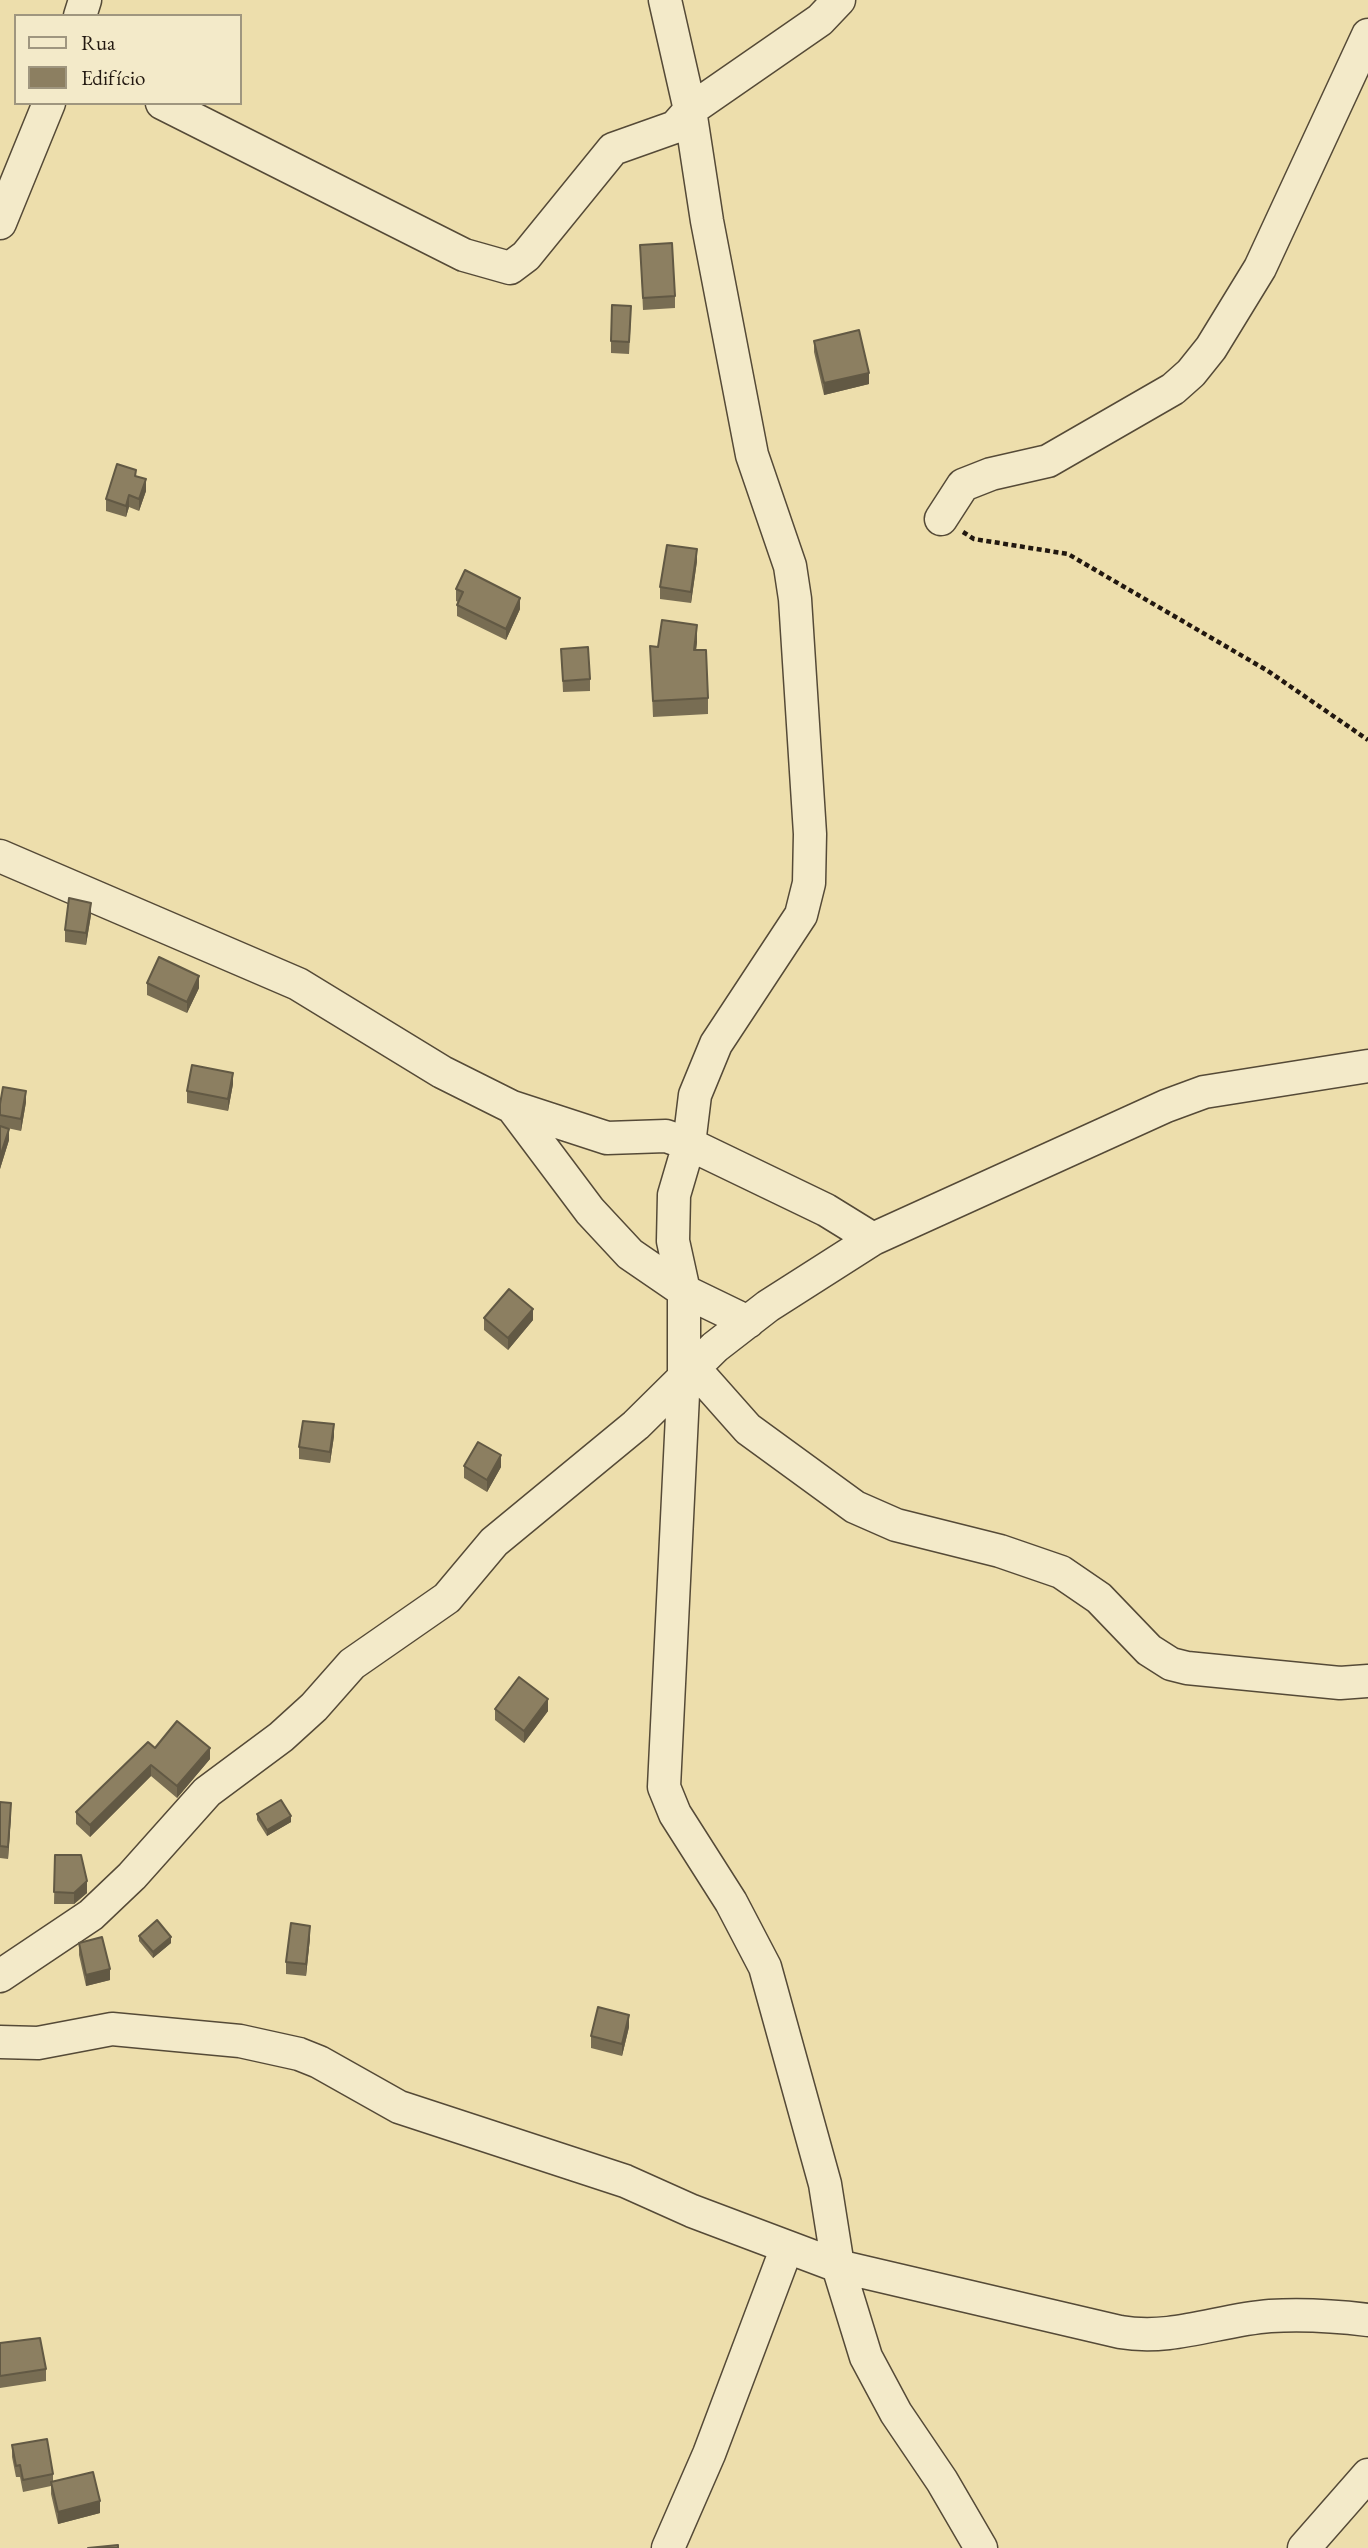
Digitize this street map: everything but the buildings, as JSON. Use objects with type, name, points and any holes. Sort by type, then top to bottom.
[{"type":"street","points":[[665,0],[690,110],[707,221],[752,455],[790,566],[795,599],[810,834],[809,883],[801,915],[716,1044],[695,1095],[689,1144],[674,1195],[674,1241],[684,1292],[689,1371],[664,1787],[675,1814],[731,1902],[765,1967],[825,2184],[838,2266],[866,2357],[896,2413],[942,2481],[981,2548]]},
{"type":"street","points":[[166,105],[464,255],[504,269],[517,265],[526,256],[612,149],[675,127],[690,110],[820,20],[839,0]]},
{"type":"street","points":[[941,519],[963,485],[991,474],[1048,461],[1154,401],[1191,373],[1211,348],[1260,268],[1368,35]]},
{"type":"street","points":[[0,223],[48,105]]},
{"type":"street","points":[[0,856],[298,984],[442,1072],[512,1107],[607,1138],[666,1136],[689,1144],[826,1210],[873,1239]]},
{"type":"street","points":[[0,1976],[91,1915],[132,1876],[207,1792],[281,1737],[314,1707],[352,1664],[447,1598],[494,1542],[636,1424],[689,1371],[748,1322],[873,1239],[1166,1106],[1205,1091],[1368,1066]]},
{"type":"street","points":[[512,1107],[609,1234],[630,1254],[684,1292],[748,1322]]},
{"type":"street","points":[[689,1371],[748,1429],[855,1507],[896,1525],[1000,1552],[1061,1572],[1099,1598],[1149,1650],[1171,1664],[1295,1679],[1368,1681]]},
{"type":"street","points":[[0,2042],[38,2043],[111,2029],[240,2041],[299,2054],[319,2062],[398,2106],[625,2182],[838,2266],[1145,2336],[1168,2335],[1269,2316],[1337,2316],[1368,2320]]},
{"type":"street","points":[[668,2548],[709,2454],[787,2247]]},
{"type":"street","points":[[1304,2548],[1368,2475]]},
{"type":"path","points":[[941,519],[974,540],[1068,554],[1268,671],[1368,740]]}]
